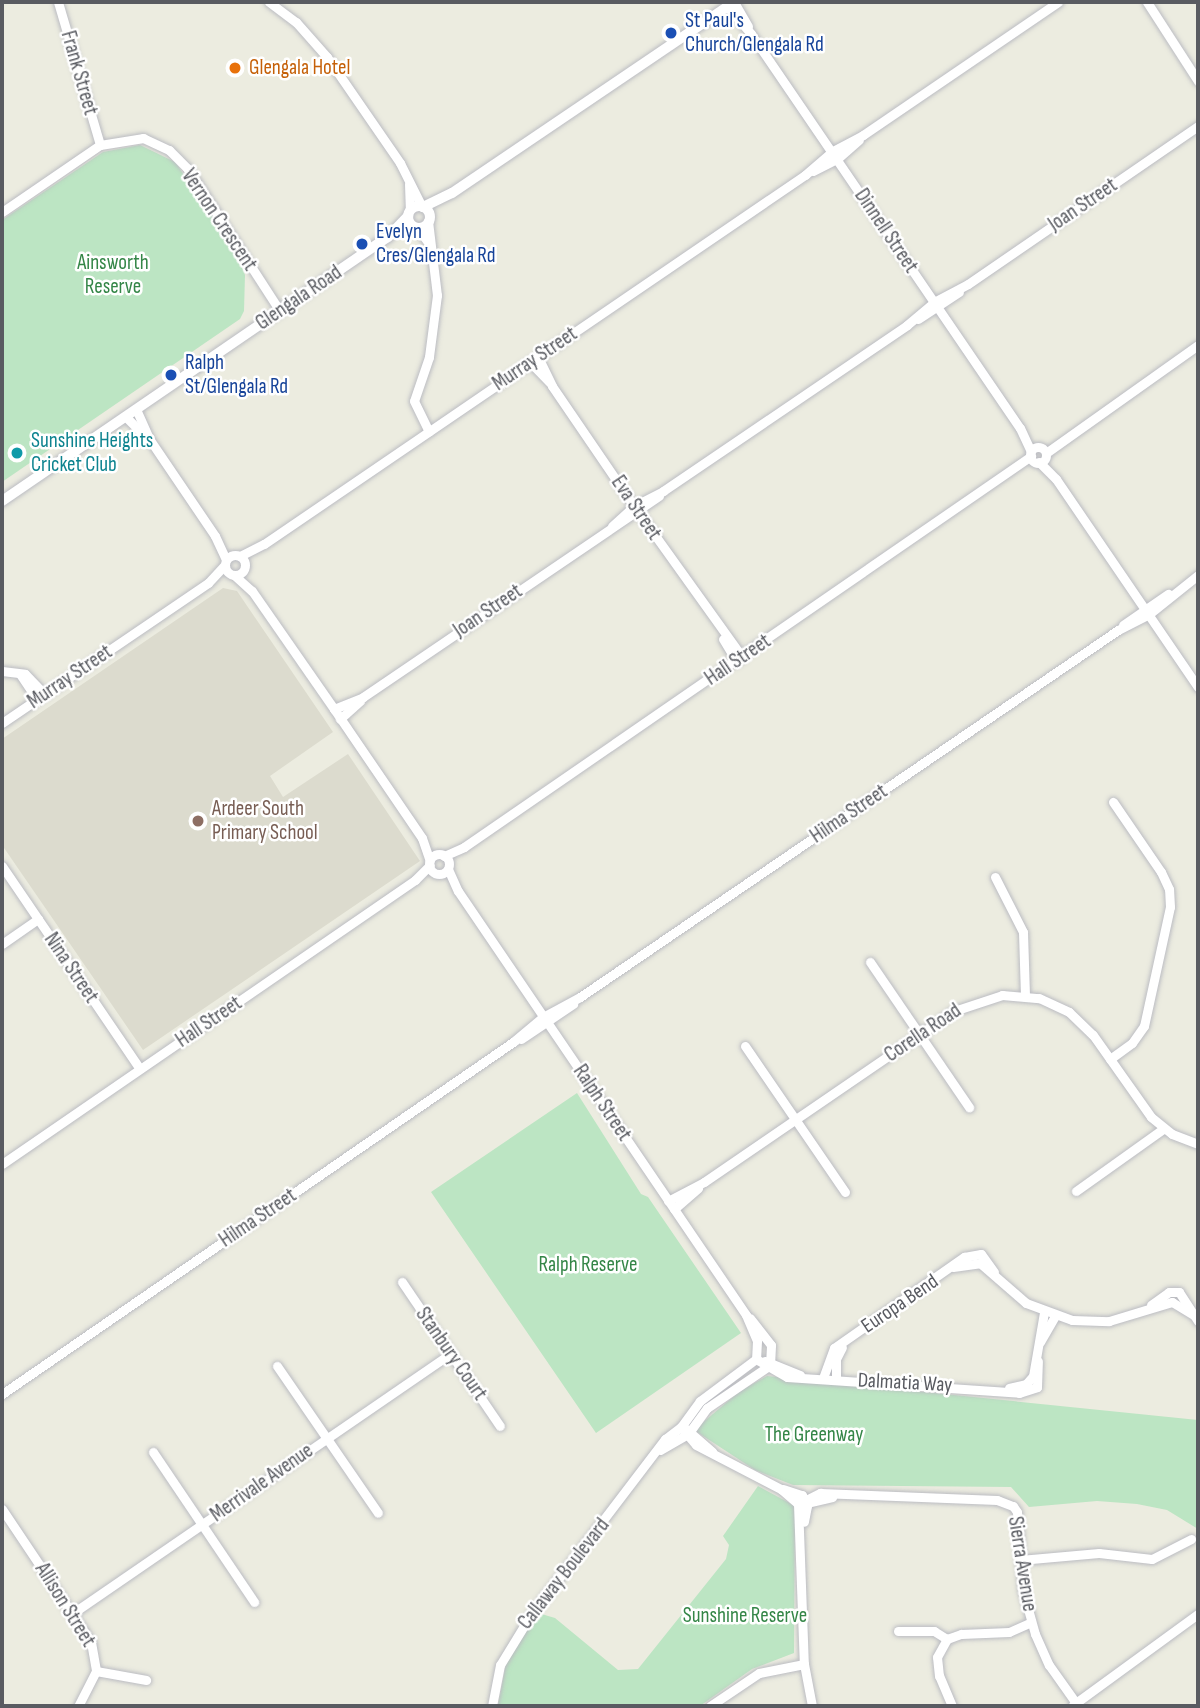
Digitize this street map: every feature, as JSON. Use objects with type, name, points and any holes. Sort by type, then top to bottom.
[{"type":"street","name":"Frank Street","points":[[58,2],[100,145]]},
{"type":"street","points":[[269,2],[302,28],[327,57],[409,180],[426,213],[438,279],[435,323],[414,401],[429,432]]},
{"type":"street","name":"Murray Street","points":[[2,723],[1058,2]]},
{"type":"street","points":[[1147,2],[1198,81]]},
{"type":"street","points":[[409,213],[426,213],[732,3]]},
{"type":"street","name":"Dinnell Street","points":[[732,3],[1198,687]]},
{"type":"street","name":"Joan Street","points":[[340,719],[363,697],[1198,126]]},
{"type":"street","name":"Vernon Crescent","points":[[2,212],[100,145],[144,138],[169,150],[195,179],[280,311]]},
{"type":"street","points":[[409,180],[409,213],[433,249]]},
{"type":"street","name":"Glengala Road","points":[[2,501],[388,237],[409,213]]},
{"type":"street","name":"Glengala Road","points":[[388,237],[416,227],[426,213]]},
{"type":"street","name":"Hall Street","points":[[2,1164],[1198,345]]},
{"type":"street","name":"Eva Street","points":[[534,360],[739,659]]},
{"type":"street","name":"Ralph Street","points":[[136,409],[150,440],[252,591],[746,1315],[771,1345],[769,1365]]},
{"type":"street","name":"Ralph Street","points":[[125,416],[150,440]]},
{"type":"street","name":"Hilma Street","points":[[2,1394],[1198,575]]},
{"type":"street","points":[[2,671],[19,672],[41,697]]},
{"type":"street","name":"Joan Street","points":[[334,709],[363,697]]},
{"type":"street","points":[[1110,1059],[1132,1044],[1144,1026],[1170,907],[1169,888],[1161,872],[1113,802]]},
{"type":"street","name":"Nina Street","points":[[2,866],[140,1069]]},
{"type":"street","points":[[995,877],[1023,932],[1025,995]]},
{"type":"street","points":[[2,944],[38,919]]},
{"type":"street","points":[[870,962],[969,1107]]},
{"type":"street","name":"Corella Road","points":[[671,1205],[971,1002],[1002,995],[1025,995],[1069,1012],[1110,1059],[1163,1129],[1198,1144]]},
{"type":"street","points":[[745,1046],[845,1192]]},
{"type":"street","points":[[1076,1191],[1163,1129]]},
{"type":"street","name":"Europa Bend","points":[[823,1378],[831,1354],[847,1340],[975,1252],[988,1258],[995,1274],[1017,1296],[1055,1316],[1097,1322],[1172,1302],[1196,1318]]},
{"type":"street","name":"Stanbury Court","points":[[401,1282],[500,1426]]},
{"type":"street","name":"Dalmatia Way","points":[[756,1359],[805,1377],[1004,1389],[1026,1384],[1038,1361],[1044,1312]]},
{"type":"street","name":"Ralph Street","points":[[746,1315],[757,1341],[756,1359]]},
{"type":"street","name":"Dalmatia Way","points":[[1040,1342],[1055,1316]]},
{"type":"street","name":"Europa Bend","points":[[836,1380],[836,1359],[847,1340]]},
{"type":"street","name":"Merrivale Avenue","points":[[73,1613],[450,1354]]},
{"type":"street","name":"Callaway Boulevard","points":[[686,1431],[695,1406],[756,1359]]},
{"type":"street","name":"Callaway Boulevard","points":[[492,1706],[500,1665],[513,1640],[657,1452],[686,1431],[707,1408],[769,1365]]},
{"type":"street","points":[[277,1366],[378,1513]]},
{"type":"street","points":[[686,1431],[718,1457],[804,1502],[804,1664],[812,1706]]},
{"type":"street","points":[[153,1452],[254,1602]]},
{"type":"street","name":"Sierra Avenue","points":[[804,1502],[837,1496],[1006,1501],[1017,1511],[1020,1560],[1031,1622],[1049,1665],[1074,1704]]},
{"type":"street","name":"Allison Street","points":[[2,1509],[91,1642],[96,1671],[78,1706]]},
{"type":"street","points":[[1020,1560],[1099,1553],[1152,1559],[1191,1539]]},
{"type":"street","points":[[1074,1704],[1198,1614]]},
{"type":"street","points":[[952,1706],[939,1676],[937,1657],[947,1639],[961,1634],[1009,1632],[1031,1622]]},
{"type":"street","points":[[898,1631],[934,1631],[947,1639]]},
{"type":"street","points":[[709,1706],[759,1673],[804,1664]]},
{"type":"street","points":[[96,1671],[146,1680]]},
{"type":"shaded area","name":"Ardeer South Primary School","points":[[223,588],[237,591],[333,732],[270,776],[283,797],[348,754],[420,861],[143,1050],[2,845],[2,739]]},
{"type":"green space","name":"Ainsworth Reserve","points":[[140,145],[175,162],[235,248],[245,275],[244,311],[240,319],[2,482],[2,220],[103,152]]},
{"type":"green space","name":"Ralph Reserve","points":[[577,1093],[641,1194],[648,1197],[741,1333],[596,1433],[431,1192]]},
{"type":"green space","name":"The Greenway","points":[[767,1376],[1198,1420],[1198,1529],[1167,1510],[1137,1504],[1097,1501],[1029,1507],[1011,1487],[793,1485],[755,1470],[694,1430],[740,1391]]},
{"type":"green space","name":"Sunshine Reserve","points":[[758,1486],[795,1506],[794,1653],[752,1669],[700,1706],[498,1706],[506,1663],[538,1613],[555,1618],[618,1670],[638,1669],[726,1559],[729,1545],[723,1536]]},
{"type":"place","name":"St Paul's Church/Glengala Rd","points":[[671,33]]},
{"type":"place","name":"Glengala Hotel","points":[[235,68]]},
{"type":"place","name":"Evelyn Cres/Glengala Rd","points":[[362,244]]},
{"type":"place","name":"Ralph St/Glengala Rd","points":[[171,375]]},
{"type":"place","name":"Sunshine Heights Cricket Club","points":[[17,453]]},
{"type":"place","name":"Ardeer South Primary School","points":[[198,821]]}]
